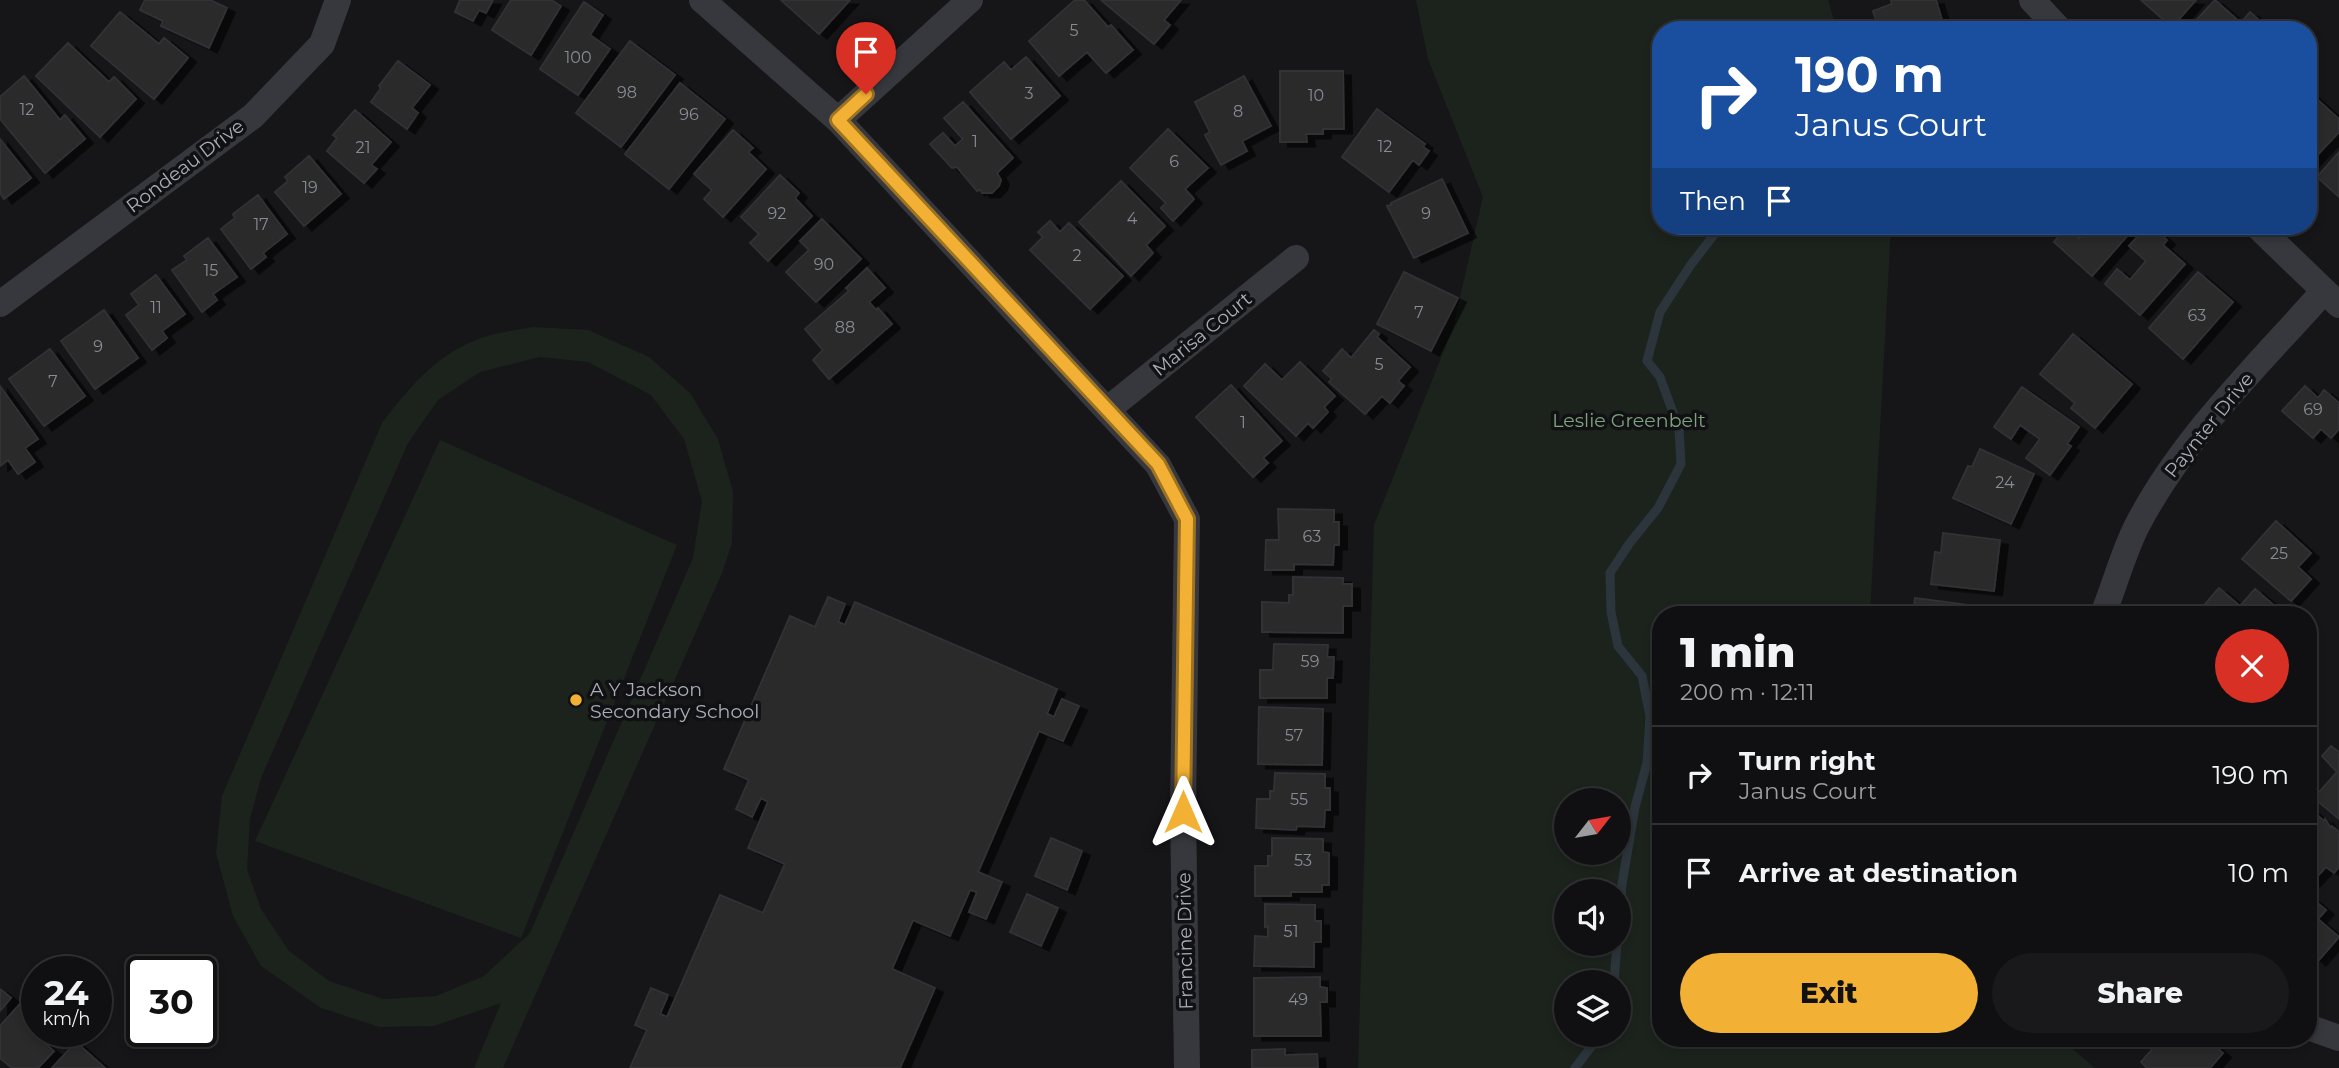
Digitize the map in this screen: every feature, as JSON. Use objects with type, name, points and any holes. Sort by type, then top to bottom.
[{"type":"street","name":"Rondeau Drive","points":[[0,304],[253,116],[322,44],[338,0]]},
{"type":"street","name":"Francine Drive","points":[[702,0],[838,120],[1158,464],[1187,519],[1183,812],[1187,1068]]},
{"type":"street","points":[[838,120],[970,0]]},
{"type":"street","points":[[2032,0],[2052,21]]},
{"type":"street","points":[[2267,235],[2332,298]]},
{"type":"street","name":"Marisa Court","points":[[1108,409],[1296,258]]},
{"type":"street","name":"Paynter Drive","points":[[2106,606],[2139,521],[2177,460],[2223,404],[2332,298]]},
{"type":"street","points":[[2317,1030],[2339,1038]]},
{"type":"green space","name":"Leslie Greenbelt","points":[[1416,0],[1828,0],[1834,21],[1652,21],[1652,235],[1891,235],[1870,606],[1652,606],[1652,1047],[2070,1047],[2095,1068],[1358,1068],[1374,525],[1453,328],[1483,197],[1428,59]]},
{"type":"green space","points":[[532,327],[588,330],[649,357],[690,393],[718,439],[733,492],[732,543],[722,573],[503,1068],[474,1068],[501,1003],[434,1026],[380,1027],[321,1008],[261,966],[233,916],[216,853],[222,796],[382,423],[412,386],[446,356],[481,338]],"holes":[[[540,357],[588,362],[651,395],[684,439],[702,501],[693,558],[530,933],[484,976],[436,996],[383,999],[329,981],[289,951],[261,909],[247,869],[250,819],[261,778],[408,443],[438,400],[480,372]]]},
{"type":"green space","points":[[440,440],[677,545],[521,938],[255,841]]},
{"type":"building","points":[[145,0],[210,0],[227,8],[209,48],[161,26],[163,21],[140,10]]},
{"type":"building","points":[[460,0],[493,0],[486,13],[479,10],[473,21],[455,12]]},
{"type":"building","points":[[511,0],[551,0],[561,6],[531,55],[492,30]]},
{"type":"building","points":[[781,0],[850,0],[819,34]]},
{"type":"building","points":[[1075,0],[1084,0],[1133,50],[1106,73],[1087,52],[1059,76],[1029,41]]},
{"type":"building","points":[[1101,0],[1181,0],[1164,20],[1170,25],[1154,44]]},
{"type":"building","points":[[1936,0],[1942,21],[1876,21],[1873,11],[1892,4],[1891,1]]},
{"type":"building","points":[[2141,0],[2196,0],[2177,21],[2165,21]]},
{"type":"building","points":[[2215,0],[2239,21],[2195,21]]},
{"type":"building","points":[[584,2],[603,15],[590,35],[610,49],[578,95],[540,69]]},
{"type":"building","points":[[120,12],[159,44],[164,38],[188,58],[154,99],[91,46]]},
{"type":"building","points":[[2250,12],[2260,21],[2243,21]]},
{"type":"building","points":[[630,41],[675,75],[621,147],[576,113]]},
{"type":"building","points":[[68,43],[109,82],[114,77],[136,99],[100,137],[36,76]]},
{"type":"building","points":[[1026,57],[1060,96],[1011,139],[970,92],[1004,62],[1011,70]]},
{"type":"building","points":[[398,61],[430,85],[412,108],[418,113],[407,129],[371,102],[381,88],[379,86]]},
{"type":"building","points":[[1280,71],[1343,71],[1344,129],[1323,129],[1323,134],[1306,134],[1307,142],[1280,142]]},
{"type":"building","points":[[24,76],[60,120],[65,115],[85,139],[45,173],[0,119],[0,97]]},
{"type":"building","points":[[1244,76],[1271,126],[1242,141],[1247,151],[1221,165],[1205,135],[1210,132],[1195,102]]},
{"type":"building","points":[[680,83],[725,119],[669,189],[625,154]]},
{"type":"building","points":[[2317,99],[2339,119],[2339,132],[2317,155]]},
{"type":"building","points":[[963,102],[1013,158],[997,173],[1001,180],[992,193],[982,193],[979,189],[977,191],[957,167],[952,168],[930,144],[943,133],[955,146],[963,139],[944,118]]},
{"type":"building","points":[[1377,109],[1425,144],[1423,147],[1429,151],[1419,165],[1413,160],[1389,192],[1342,157]]},
{"type":"building","points":[[355,110],[391,142],[371,165],[377,169],[364,183],[327,151],[337,138],[333,135]]},
{"type":"building","points":[[1168,129],[1208,168],[1185,189],[1194,199],[1173,221],[1161,208],[1166,203],[1130,168]]},
{"type":"building","points":[[733,130],[753,148],[748,152],[766,169],[723,217],[704,199],[712,190],[694,174]]},
{"type":"building","points":[[0,139],[31,178],[4,199],[0,193]]},
{"type":"building","points":[[2339,152],[2339,197],[2317,177]]},
{"type":"building","points":[[309,156],[341,194],[304,226],[275,192],[288,181],[285,177]]},
{"type":"building","points":[[780,175],[799,193],[795,198],[812,216],[768,261],[750,243],[759,234],[741,217]]},
{"type":"building","points":[[1442,179],[1468,233],[1414,258],[1387,206]]},
{"type":"building","points":[[1121,181],[1165,226],[1146,245],[1153,253],[1131,276],[1079,222]]},
{"type":"building","points":[[258,195],[287,234],[263,253],[266,257],[251,269],[221,229],[235,218],[233,214]]},
{"type":"building","points":[[822,219],[861,259],[816,302],[786,272],[809,250],[800,241]]},
{"type":"building","points":[[1050,221],[1060,232],[1069,223],[1123,276],[1090,309],[1030,250],[1043,237],[1038,232]]},
{"type":"building","points":[[2060,235],[2075,235],[2079,239],[2082,235],[2128,235],[2092,276],[2054,242]]},
{"type":"building","points":[[2139,235],[2161,235],[2167,240],[2163,245],[2185,264],[2140,315],[2105,284],[2117,269],[2130,280],[2146,261],[2129,246]]},
{"type":"building","points":[[208,238],[237,277],[213,294],[217,300],[202,312],[172,270],[187,260],[184,256]]},
{"type":"building","points":[[867,268],[885,288],[869,302],[892,324],[829,379],[813,360],[823,350],[805,329],[849,291],[846,288]]},
{"type":"building","points":[[1404,272],[1458,298],[1431,351],[1377,324]]},
{"type":"building","points":[[2198,272],[2233,302],[2183,359],[2149,328]]},
{"type":"building","points":[[156,275],[185,314],[162,331],[167,338],[152,350],[126,315],[139,305],[131,294]]},
{"type":"building","points":[[104,310],[138,358],[95,389],[61,341]]},
{"type":"building","points":[[1374,330],[1379,334],[1377,337],[1410,367],[1398,381],[1404,386],[1390,403],[1382,396],[1365,414],[1329,382],[1332,379],[1323,371],[1342,349],[1351,358]]},
{"type":"building","points":[[2073,334],[2132,384],[2095,428],[2071,408],[2075,403],[2040,374]]},
{"type":"building","points":[[50,349],[85,396],[44,426],[9,379]]},
{"type":"building","points":[[1300,362],[1335,396],[1324,407],[1328,412],[1313,428],[1308,423],[1296,436],[1244,386],[1265,364],[1282,380]]},
{"type":"building","points":[[1231,385],[1282,441],[1263,458],[1268,463],[1253,477],[1196,417]]},
{"type":"building","points":[[0,386],[38,439],[25,448],[35,462],[18,474],[8,460],[0,466]]},
{"type":"building","points":[[2305,386],[2318,398],[2324,390],[2339,403],[2339,429],[2331,438],[2321,429],[2313,438],[2282,411]]},
{"type":"building","points":[[2022,387],[2079,427],[2067,444],[2071,446],[2050,475],[2026,458],[2040,439],[2020,425],[2011,439],[1994,427]]},
{"type":"building","points":[[1980,449],[2034,474],[2011,524],[1953,498],[1968,466],[1972,467]]},
{"type":"building","points":[[1278,509],[1334,510],[1334,522],[1339,522],[1339,545],[1334,545],[1333,565],[1294,564],[1294,570],[1265,570],[1266,540],[1279,540]]},
{"type":"building","points":[[2276,521],[2311,553],[2298,567],[2311,579],[2291,601],[2242,559]]},
{"type":"building","points":[[1943,533],[2000,540],[1994,591],[1931,584],[1935,552],[1941,553]]},
{"type":"building","points":[[1293,577],[1343,578],[1343,584],[1352,584],[1352,606],[1343,606],[1343,633],[1262,632],[1262,602],[1289,603],[1289,595],[1293,595]]},
{"type":"building","points":[[2219,588],[2240,606],[2203,606]]},
{"type":"building","points":[[2255,589],[2275,606],[2240,606]]},
{"type":"building","points":[[828,597],[845,604],[838,622],[845,625],[855,602],[1057,689],[1047,714],[1054,717],[1062,699],[1079,706],[1063,741],[1039,731],[978,872],[1002,882],[986,919],[969,912],[977,892],[970,890],[950,936],[913,920],[892,969],[935,988],[900,1068],[630,1068],[647,1030],[635,1025],[651,988],[668,995],[660,1014],[667,1017],[720,895],[763,913],[785,864],[748,848],[768,802],[761,798],[752,817],[736,809],[749,780],[724,769],[790,616],[815,627]]},
{"type":"building","points":[[1915,598],[1976,606],[1914,606]]},
{"type":"building","points":[[1274,644],[1328,645],[1327,657],[1334,657],[1333,678],[1327,678],[1327,698],[1260,698],[1260,670],[1273,670]]},
{"type":"building","points":[[1259,707],[1323,709],[1322,765],[1258,764]]},
{"type":"building","points":[[2331,746],[2339,752],[2339,819],[2317,801],[2317,795],[2337,772],[2322,756]]},
{"type":"building","points":[[1275,773],[1325,774],[1325,788],[1330,788],[1330,810],[1325,810],[1324,827],[1297,826],[1296,830],[1256,828],[1257,799],[1270,799],[1270,791],[1274,791]]},
{"type":"building","points":[[2317,815],[2339,832],[2339,867],[2334,873],[2326,867],[2317,877]]},
{"type":"building","points":[[1051,838],[1082,851],[1067,890],[1035,876]]},
{"type":"building","points":[[1272,838],[1323,839],[1323,852],[1329,853],[1329,885],[1322,885],[1322,892],[1291,892],[1291,896],[1255,896],[1255,866],[1268,866],[1268,856],[1272,856]]},
{"type":"building","points":[[1027,894],[1058,908],[1041,946],[1010,932]]},
{"type":"building","points":[[2317,902],[2326,910],[2318,919],[2339,937],[2318,961]]},
{"type":"building","points":[[1265,904],[1315,905],[1315,921],[1321,921],[1321,942],[1314,942],[1314,967],[1254,966],[1255,936],[1268,937]]},
{"type":"building","points":[[1320,977],[1320,987],[1327,988],[1327,1002],[1320,1002],[1321,1036],[1254,1036],[1254,978]]},
{"type":"building","points":[[0,989],[11,998],[0,1011]]},
{"type":"building","points":[[19,1005],[21,1047],[49,1047],[54,1051],[38,1068],[12,1068],[0,1058],[0,1026]]},
{"type":"building","points":[[71,1047],[82,1047],[105,1068],[52,1068]]},
{"type":"building","points":[[2154,1047],[2216,1047],[2223,1053],[2210,1068],[2147,1068],[2141,1062]]},
{"type":"building","points":[[1285,1049],[1285,1055],[1317,1054],[1318,1068],[1252,1068],[1252,1050]]},
{"type":"waterway","points":[[1623,879],[1635,807],[1647,763],[1650,716],[1642,676],[1618,646],[1611,612],[1610,573],[1658,508],[1681,464],[1679,429],[1660,377],[1647,361],[1660,312],[1714,235]]},
{"type":"waterway","points":[[1615,970],[1616,956]]},
{"type":"waterway","points":[[1575,1068],[1591,1047]]},
{"type":"place","name":"A Y Jackson Secondary School","points":[[576,700]]},
{"type":"route","points":[[866,94],[838,120],[1158,464],[1187,519],[1183,812]]}]
